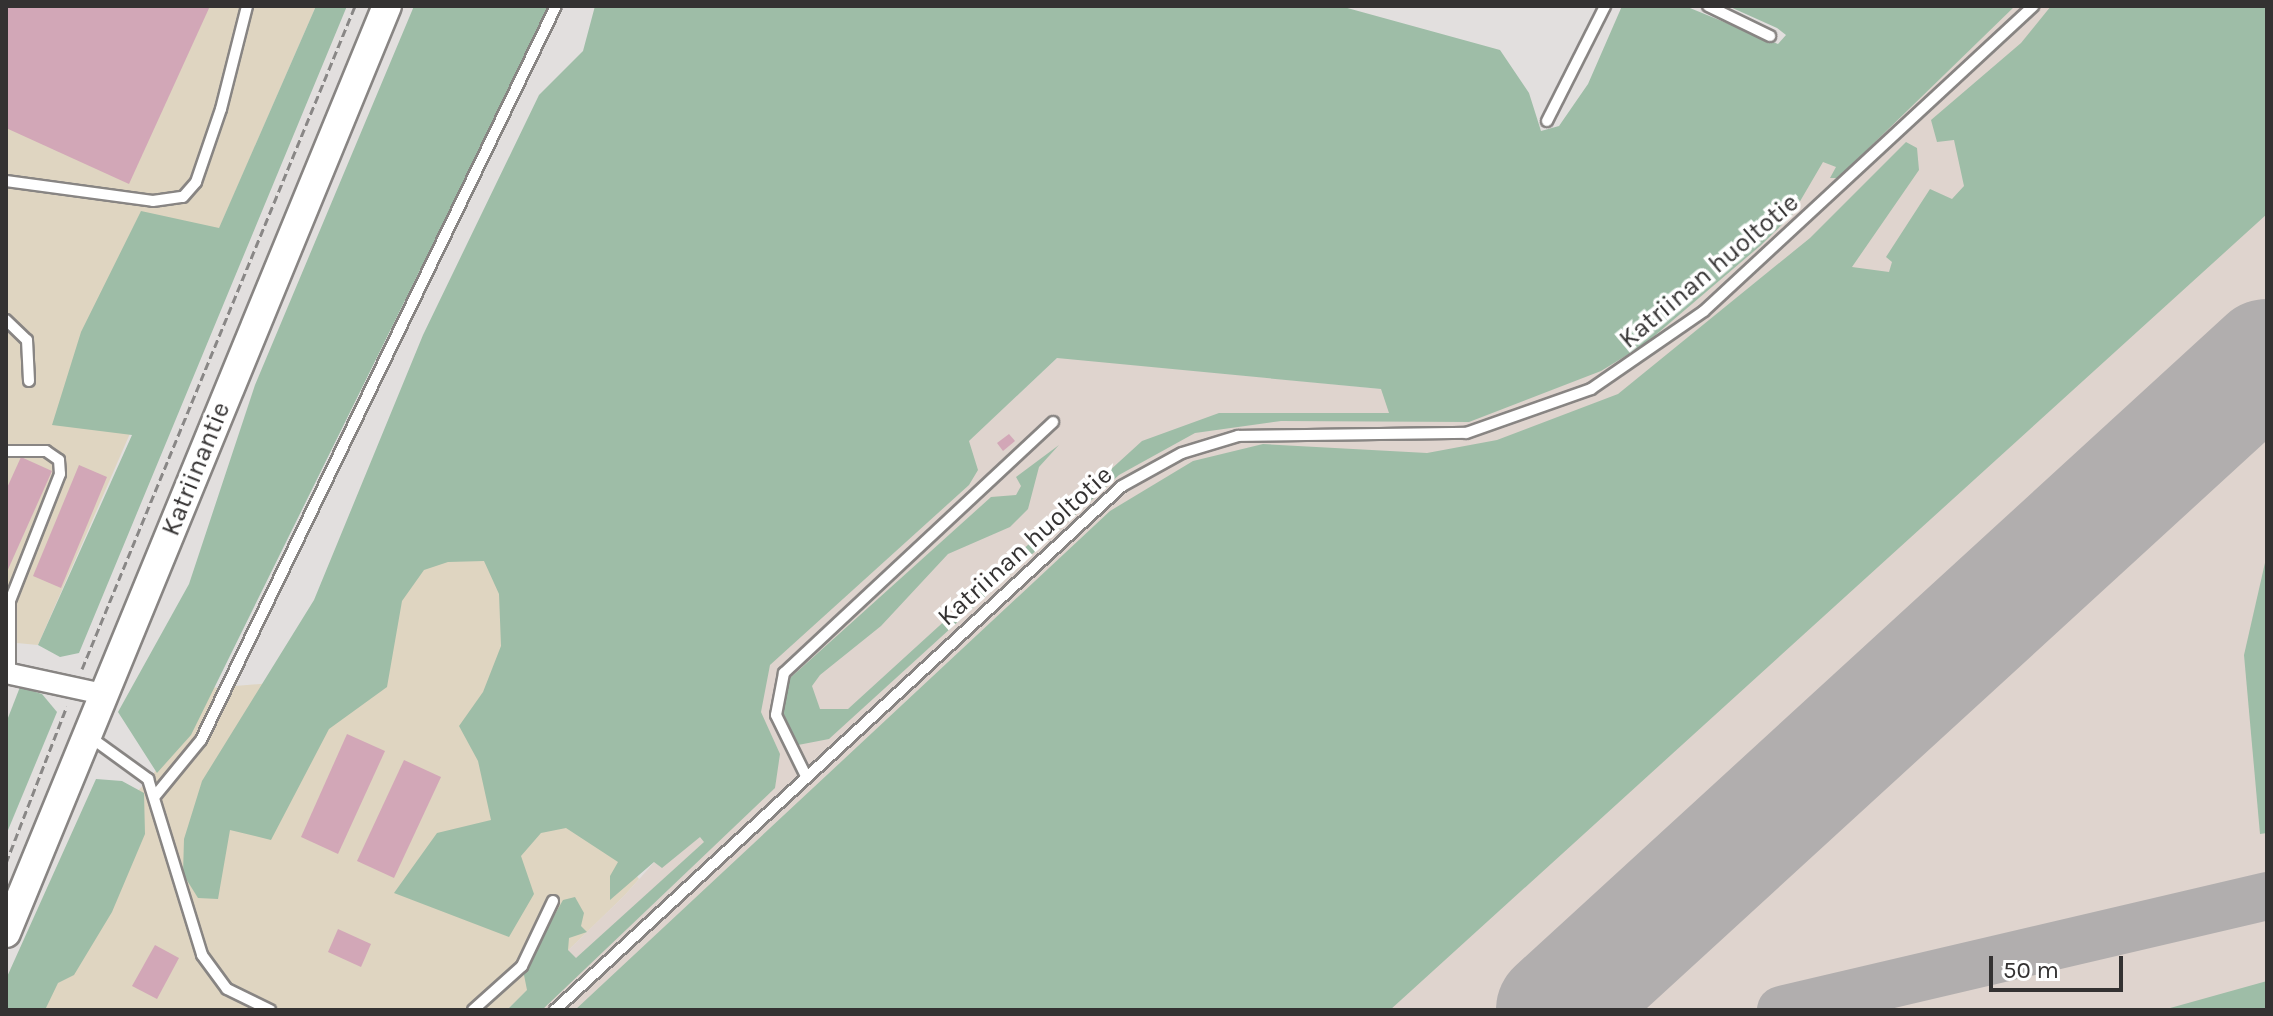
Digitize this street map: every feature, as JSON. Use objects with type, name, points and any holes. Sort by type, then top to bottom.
[{"type":"main road","name":"Katriinantie","points":[[6,933],[387,6]]},
{"type":"street","points":[[8,674],[75,685],[103,694]]},
{"type":"lane","points":[[6,181],[153,201],[183,197],[196,182],[221,109],[247,6]]},
{"type":"lane","points":[[155,796],[201,740],[556,6]]},
{"type":"lane","points":[[1547,121],[1605,6]]},
{"type":"lane","points":[[1708,6],[1770,36]]},
{"type":"lane","name":"Katriinan huoltotie","points":[[555,1010],[1095,507],[1160,463],[1205,444],[1271,432],[1466,433],[1534,413],[1619,374],[1741,279],[2033,6]]},
{"type":"lane","points":[[6,320],[27,340],[29,381]]},
{"type":"lane","points":[[806,776],[776,715],[784,673],[1053,422]]},
{"type":"lane","points":[[6,451],[46,451],[59,460],[60,474],[10,601],[8,674]]},
{"type":"lane","points":[[87,735],[148,779],[183,908],[202,955],[227,989],[270,1010]]},
{"type":"lane","points":[[473,1010],[522,966],[553,901]]},
{"type":"path","points":[[6,863],[75,685],[355,6]]},
{"type":"shaded area","points":[[6,6],[316,6],[38,645],[6,642]]},
{"type":"shaded area","points":[[1830,6],[2267,6],[2267,1010],[507,1010],[625,895],[738,768],[714,680],[1058,357],[1381,389]]},
{"type":"shaded area","points":[[511,529],[597,824],[639,879],[625,895],[507,1010],[31,1010],[124,807],[188,734],[211,688],[334,678],[405,557]]},
{"type":"green space","points":[[316,6],[347,6],[79,653],[60,657],[38,645],[132,435],[52,425],[81,332],[141,211],[219,228]]},
{"type":"green space","points":[[414,6],[550,6],[191,735],[157,773],[118,712],[189,584],[255,385]]},
{"type":"green space","points":[[595,6],[1340,6],[1500,50],[1529,93],[1541,131],[1559,126],[1588,84],[1622,6],[1685,6],[1778,44],[1786,35],[1777,28],[1728,6],[2015,6],[1838,178],[1830,178],[1836,167],[1823,162],[1792,215],[1760,246],[1645,344],[1601,371],[1469,422],[1281,421],[1195,433],[1119,475],[829,739],[798,745],[780,706],[789,679],[991,497],[1016,495],[1021,486],[1016,477],[1059,445],[1039,467],[1028,509],[1010,527],[948,554],[881,626],[820,675],[812,686],[820,709],[848,709],[1142,441],[1219,413],[1389,413],[1381,389],[1057,358],[969,441],[978,470],[969,485],[770,665],[761,712],[780,754],[775,788],[542,1010],[507,1010],[527,990],[523,970],[563,900],[575,897],[584,913],[581,926],[587,932],[569,938],[568,950],[576,958],[704,842],[700,837],[662,868],[654,862],[610,900],[610,876],[618,862],[566,828],[541,833],[521,856],[534,894],[509,937],[394,893],[437,833],[491,820],[478,761],[459,726],[483,692],[501,646],[499,594],[484,561],[448,562],[424,570],[402,601],[387,687],[329,729],[271,840],[230,830],[218,899],[198,898],[183,874],[184,839],[202,781],[314,600],[423,335],[539,95],[583,51]]},
{"type":"green space","points":[[2051,6],[2267,6],[2267,214],[1390,1010],[575,1010],[1110,511],[1193,461],[1263,444],[1427,453],[1497,440],[1618,394],[1810,238],[1906,142],[1917,148],[1919,170],[1852,267],[1889,272],[1892,262],[1886,257],[1930,189],[1952,199],[1964,186],[1954,140],[1937,142],[1931,120],[2021,43]]},
{"type":"green space","points":[[2267,554],[2267,833],[2260,834],[2244,655]]},
{"type":"green space","points":[[20,687],[42,694],[57,712],[6,835],[6,723]]},
{"type":"green space","points":[[96,779],[122,781],[144,793],[145,834],[112,912],[74,975],[58,983],[45,1010],[6,1010],[6,979]]},
{"type":"green space","points":[[2267,981],[2267,1010],[2163,1010]]},
{"type":"building","points":[[6,6],[210,6],[129,184],[6,128]]},
{"type":"building","points":[[1009,434],[1015,441],[1003,451],[997,443]]},
{"type":"building","points":[[21,457],[52,471],[6,574],[6,490]]},
{"type":"building","points":[[79,465],[107,477],[61,588],[33,576]]},
{"type":"building","points":[[347,734],[385,751],[338,854],[301,837]]},
{"type":"building","points":[[404,760],[441,777],[394,878],[357,861]]},
{"type":"building","points":[[338,929],[371,944],[361,967],[328,952]]},
{"type":"building","points":[[155,945],[179,958],[157,999],[132,986]]},
{"type":"taxiway","points":[[1609,1010],[1649,932],[1711,868]]},
{"type":"taxiway","points":[[1781,1010],[2267,896]]},
{"type":"runway","points":[[1556,1010],[2267,359]]}]
